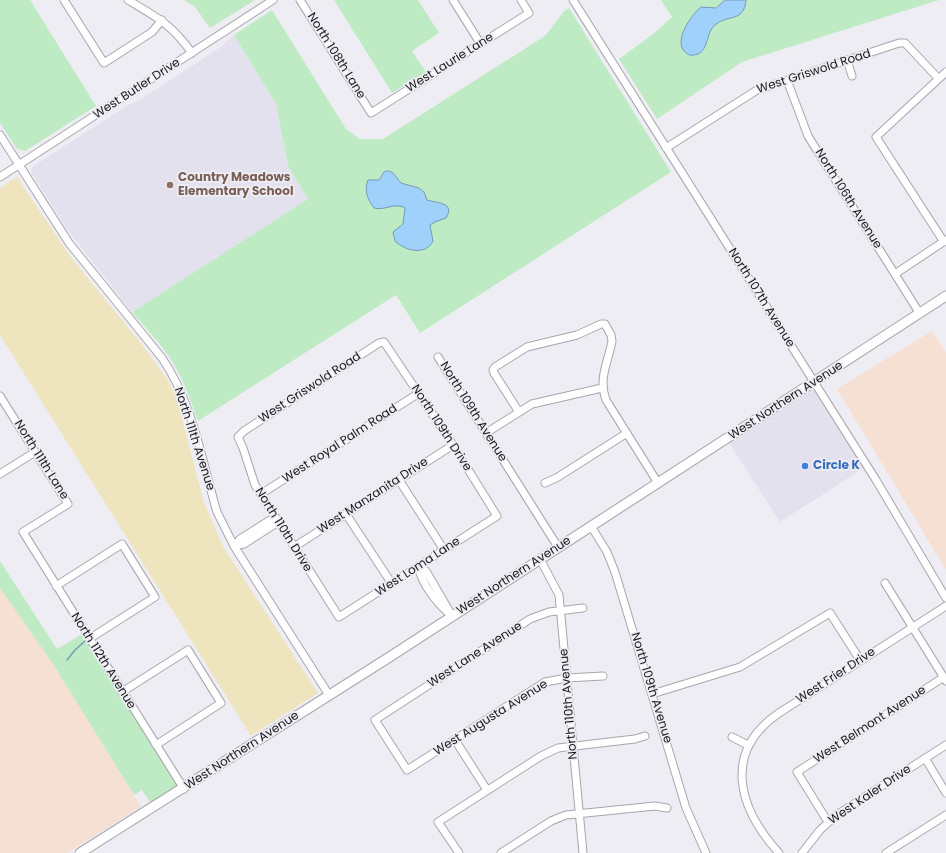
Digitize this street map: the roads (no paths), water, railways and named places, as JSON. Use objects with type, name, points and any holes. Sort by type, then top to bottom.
[{"type":"main road","name":"West Northern Avenue","points":[[80,853],[184,789],[946,296]]},
{"type":"street","points":[[64,0],[104,63],[152,32],[162,20]]},
{"type":"street","points":[[128,0],[162,20],[180,36],[192,53]]},
{"type":"street","name":"West Butler Drive","points":[[0,177],[273,0]]},
{"type":"street","name":"North 108th Lane","points":[[300,0],[371,112]]},
{"type":"street","points":[[453,0],[480,43]]},
{"type":"street","name":"West Laurie Lane","points":[[371,112],[529,13],[521,0]]},
{"type":"street","name":"North 107th Avenue","points":[[573,0],[815,382],[886,496],[946,598]]},
{"type":"street","name":"West Griswold Road","points":[[666,148],[745,96],[786,80],[899,43],[905,43],[938,78]]},
{"type":"street","points":[[847,60],[852,76]]},
{"type":"street","points":[[895,274],[945,241],[876,137],[946,72]]},
{"type":"street","name":"North 106th Avenue","points":[[786,80],[808,136],[920,314]]},
{"type":"street","name":"North 111th Avenue","points":[[0,135],[79,257],[162,358],[171,372],[185,401],[217,512],[234,546],[330,695]]},
{"type":"street","points":[[519,412],[493,370],[527,347],[577,335],[600,324],[605,324],[611,335],[612,341],[602,379],[602,388],[606,400],[658,483]]},
{"type":"street","name":"West Griswold Road","points":[[238,437],[257,422],[379,343],[384,342]]},
{"type":"street","name":"North 109th Drive","points":[[384,342],[453,445],[497,516]]},
{"type":"street","name":"North 109th Avenue","points":[[438,357],[558,547]]},
{"type":"street","points":[[486,433],[532,404],[543,400],[602,388]]},
{"type":"street","name":"West Royal Palm Road","points":[[261,494],[419,393]]},
{"type":"street","name":"North 111th Lane","points":[[1,398],[68,504],[23,532]]},
{"type":"street","points":[[545,483],[558,477],[627,433]]},
{"type":"street","name":"North 110th Drive","points":[[238,437],[255,485],[339,617]]},
{"type":"street","name":"West Manzanita Drive","points":[[294,548],[453,445]]},
{"type":"street","points":[[0,474],[35,452]]},
{"type":"street","points":[[399,480],[444,550]]},
{"type":"street","points":[[346,514],[392,584]]},
{"type":"street","name":"West Loma Lane","points":[[339,617],[497,516]]},
{"type":"street","points":[[234,546],[244,544],[276,520]]},
{"type":"street","name":"North 109th Avenue","points":[[591,526],[607,552],[614,568],[686,808],[706,853]]},
{"type":"street","name":"North 112th Avenue","points":[[23,532],[184,789]]},
{"type":"street","points":[[56,586],[122,544],[155,597],[89,639]]},
{"type":"street","name":"North 110th Avenue","points":[[540,558],[556,587],[561,610],[583,853]]},
{"type":"street","points":[[418,566],[426,571],[452,616]]},
{"type":"street","points":[[885,583],[945,679]]},
{"type":"street","name":"West Frier Drive","points":[[748,744],[757,731],[769,719],[946,606]]},
{"type":"street","name":"West Lane Avenue","points":[[407,770],[375,720],[530,619],[548,612],[583,608]]},
{"type":"street","points":[[652,694],[740,668],[830,612],[860,660]]},
{"type":"street","points":[[122,692],[188,650],[221,703],[156,745]]},
{"type":"street","name":"West Augusta Avenue","points":[[407,770],[539,685],[552,680],[603,676]]},
{"type":"street","name":"West Belmont Avenue","points":[[828,822],[796,772],[945,679]]},
{"type":"street","points":[[459,853],[438,822],[547,752],[573,746],[635,739],[645,736]]},
{"type":"street","points":[[732,737],[748,744],[741,775],[744,796],[756,822],[779,853]]},
{"type":"street","points":[[455,740],[487,790]]},
{"type":"street","name":"West Kaler Drive","points":[[802,853],[828,822],[946,745]]},
{"type":"street","points":[[925,758],[946,793]]},
{"type":"street","points":[[501,853],[551,821],[566,815],[655,806],[667,808]]},
{"type":"street","points":[[886,853],[946,815]]},
{"type":"water","points":[[725,0],[746,0],[745,7],[738,15],[723,20],[713,27],[701,52],[690,55],[685,52],[681,41],[688,22],[701,7],[716,8]]},
{"type":"water","points":[[389,171],[393,173],[401,183],[419,188],[424,192],[427,200],[444,204],[449,209],[446,218],[430,225],[433,241],[426,249],[410,249],[395,241],[393,232],[403,224],[405,208],[401,206],[393,206],[378,209],[374,208],[370,201],[366,191],[368,180],[379,180],[384,172]]},
{"type":"waterway","points":[[67,660],[85,641]]},
{"type":"place","name":"Country Meadows Elementary School","points":[[170,185]]},
{"type":"place","name":"Circle K","points":[[805,466]]}]
